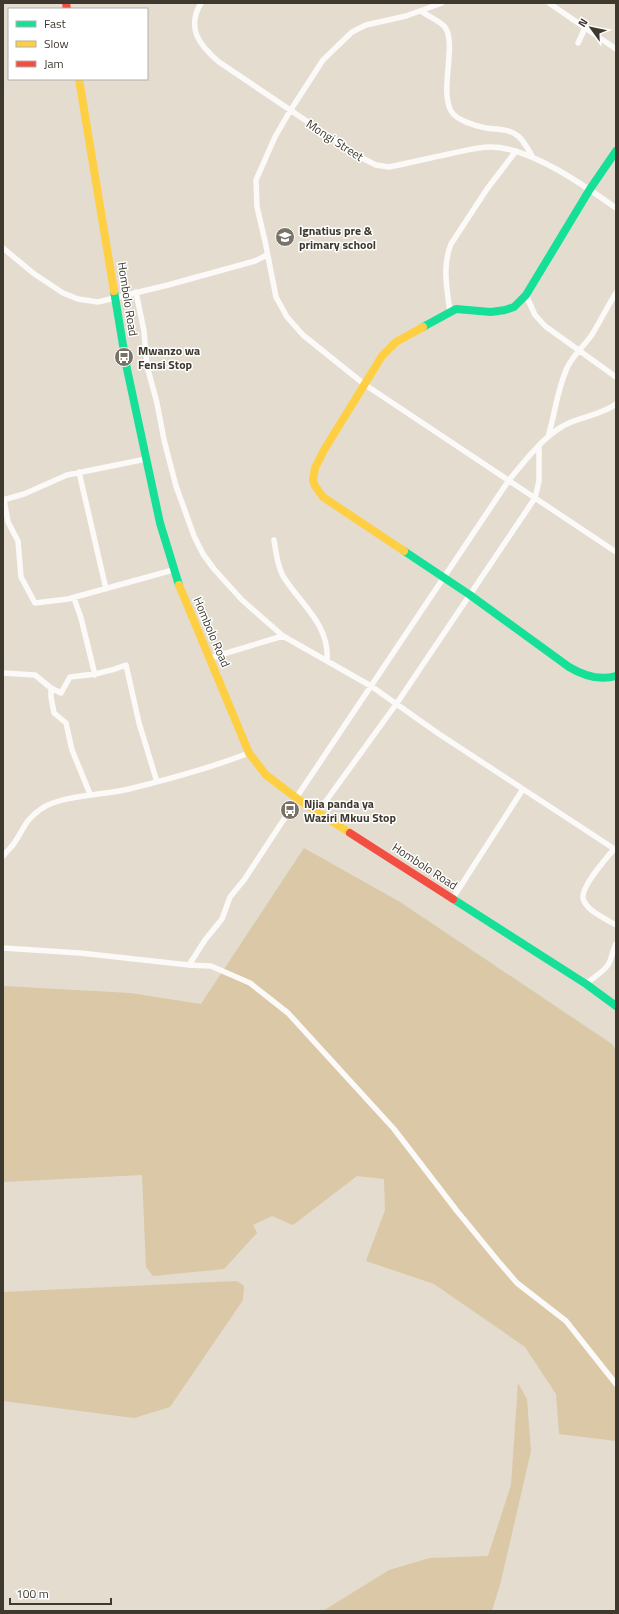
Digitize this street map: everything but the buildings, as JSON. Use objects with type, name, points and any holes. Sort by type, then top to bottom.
[{"type":"street","name":"Mongi Street","points":[[201,3],[196,11],[194,25],[196,36],[207,52],[219,62],[360,158],[376,165],[389,167],[470,149],[491,147],[507,148],[532,156],[590,189],[616,208]]},
{"type":"street","points":[[442,3],[421,11],[366,25],[352,32],[323,60],[275,137],[256,180],[257,207],[276,297],[287,317],[303,335],[364,384],[616,552]]},
{"type":"street","points":[[549,3],[616,49]]},
{"type":"street","points":[[421,11],[442,25],[447,31],[449,44],[446,98],[451,112],[459,118],[484,128],[504,129],[517,135],[524,142],[532,156]]},
{"type":"street","points":[[578,43],[586,28]]},
{"type":"street","name":"Hombolo Road","points":[[79,80],[127,369],[160,523],[173,570],[249,753],[266,775],[297,799],[586,984],[616,1006]]},
{"type":"street","points":[[450,312],[445,271],[448,251],[487,189],[516,151]]},
{"type":"street","points":[[616,151],[590,189],[526,295],[512,307],[502,310],[491,311],[456,309],[396,342],[382,356],[318,462],[315,468],[313,480],[315,486],[323,497],[470,595],[581,674],[597,679],[616,676]]},
{"type":"street","points":[[3,248],[32,273],[63,293],[89,301],[98,302],[168,285],[255,260],[267,255]]},
{"type":"street","points":[[136,292],[144,331],[147,366],[157,403],[164,440],[176,486],[194,536],[203,554],[225,582],[242,600],[283,636],[371,686],[439,734],[615,850],[590,880],[582,898],[591,909],[616,925]]},
{"type":"street","points":[[548,438],[564,376],[578,350],[593,332],[616,293]]},
{"type":"street","points":[[526,295],[535,315],[545,326],[616,377]]},
{"type":"street","points":[[189,965],[205,940],[222,919],[230,897],[244,880],[371,686],[509,480],[539,447],[563,425],[607,410],[616,404]]},
{"type":"street","points":[[318,812],[397,703],[535,498],[538,481],[539,447]]},
{"type":"street","points":[[146,459],[67,475],[24,494],[3,500],[8,522],[18,541],[21,577],[35,604],[74,598],[173,570]]},
{"type":"street","points":[[79,472],[106,589]]},
{"type":"street","points":[[274,540],[279,567],[283,576],[313,613],[321,629],[326,647],[327,661]]},
{"type":"street","points":[[74,598],[81,618],[95,675]]},
{"type":"street","points":[[210,658],[283,636]]},
{"type":"street","points":[[3,673],[35,675],[51,688],[61,693],[70,677],[111,672],[126,665],[139,723],[157,782]]},
{"type":"street","points":[[51,688],[54,713],[66,723],[72,750],[90,794]]},
{"type":"street","points":[[3,856],[14,843],[24,825],[40,809],[49,804],[90,794],[128,789],[157,782],[217,765],[249,753]]},
{"type":"street","points":[[453,898],[523,789]]},
{"type":"street","points":[[586,984],[607,966],[612,950],[616,944]]},
{"type":"street","points":[[3,948],[80,953],[211,966],[250,983],[288,1013],[394,1129],[457,1211],[498,1261],[517,1282],[566,1321],[616,1384]]},
{"type":"shaded area","points":[[304,848],[400,902],[612,1044],[616,1050],[616,1441],[559,1434],[556,1394],[525,1347],[434,1284],[366,1261],[385,1210],[384,1179],[357,1176],[293,1225],[272,1216],[253,1225],[257,1233],[224,1269],[153,1276],[146,1267],[142,1175],[3,1182],[3,986],[130,993],[201,1004]]},
{"type":"shaded area","points":[[237,1281],[244,1286],[243,1300],[170,1407],[134,1418],[3,1401],[3,1292]]},
{"type":"shaded area","points":[[518,1383],[527,1399],[531,1451],[501,1581],[492,1611],[323,1611],[389,1570],[430,1558],[488,1556],[511,1485]]},
{"type":"traffic: fast","points":[[423,327],[456,309],[491,312],[514,307],[526,295],[590,189],[616,151]]},
{"type":"traffic: fast","points":[[114,291],[127,369],[160,523],[179,585]]},
{"type":"traffic: fast","points":[[404,551],[470,595],[569,667],[592,677],[604,678],[616,676]]},
{"type":"traffic: fast","points":[[453,899],[586,984],[616,1006]]},
{"type":"traffic: slow","points":[[79,80],[114,291]]},
{"type":"traffic: slow","points":[[404,551],[323,497],[315,486],[313,480],[315,468],[324,450],[382,356],[396,342],[423,327]]},
{"type":"traffic: slow","points":[[179,585],[249,753],[266,775],[299,800],[350,833]]},
{"type":"traffic: jam","points":[[66,3],[67,8]]},
{"type":"traffic: jam","points":[[350,833],[453,899]]},
{"type":"place","name":"Ignatius pre & primary school","points":[[285,237]]},
{"type":"place","name":"Mwanzo wa Fensi Stop","points":[[124,357]]},
{"type":"place","name":"Njia panda ya Waziri Mkuu Stop","points":[[290,810]]}]
